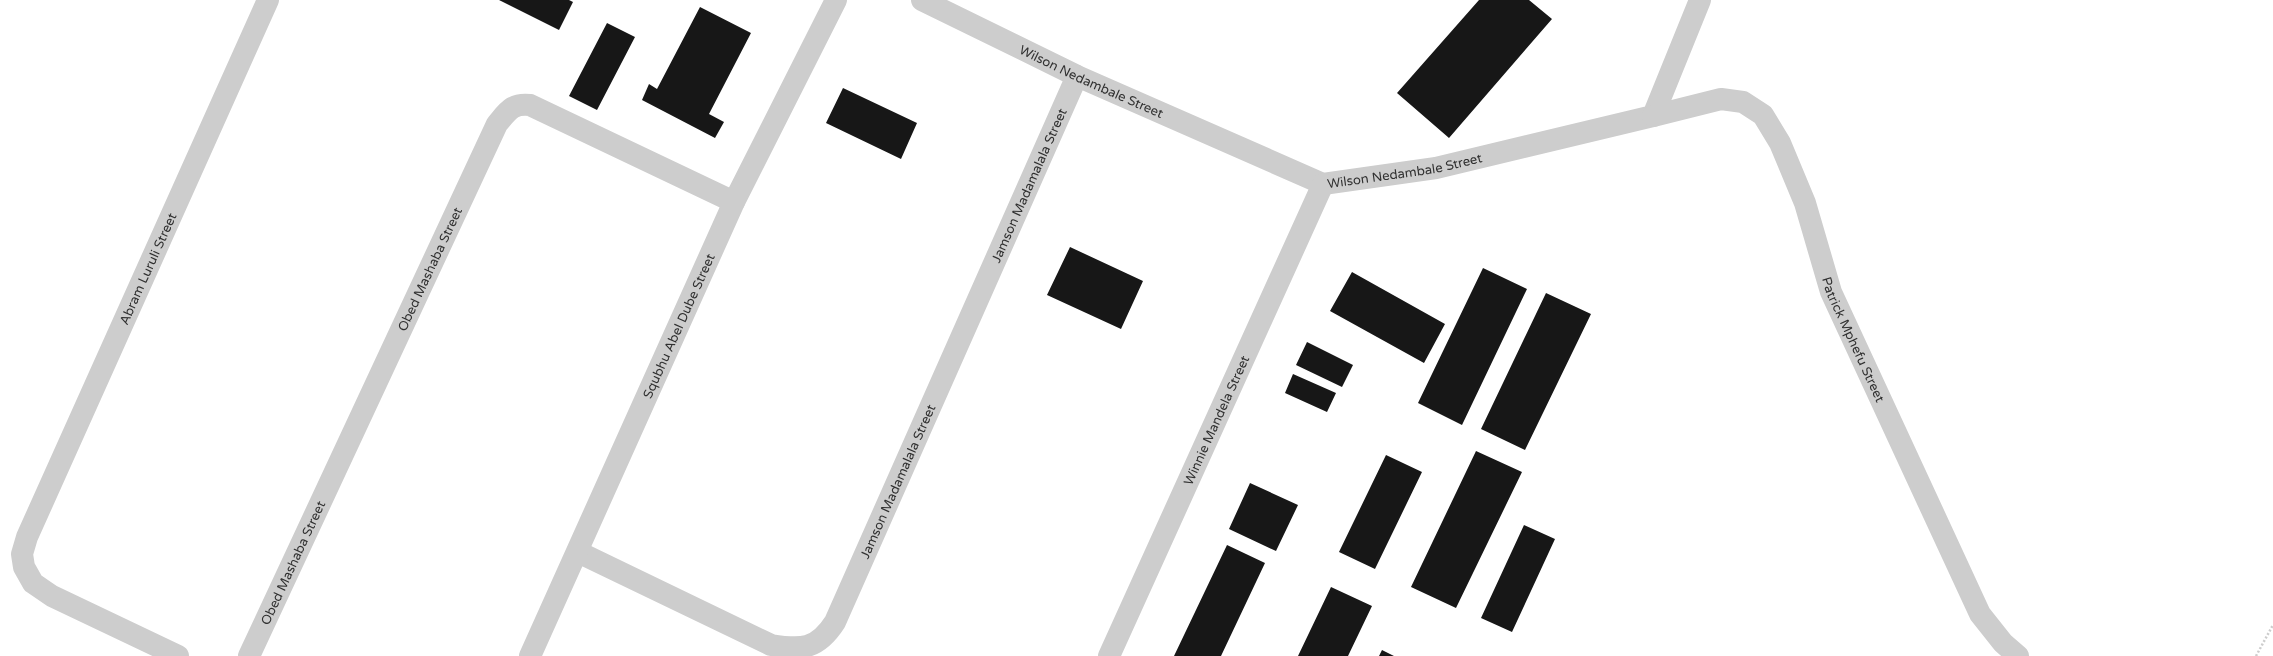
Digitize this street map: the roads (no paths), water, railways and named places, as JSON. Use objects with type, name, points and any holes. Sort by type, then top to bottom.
[{"type":"street","name":"Abram Luruli Street","points":[[178,656],[52,596],[33,582],[24,567],[22,554],[27,537],[268,0]]},
{"type":"street","name":"Squbhu Abel Dube Street","points":[[530,656],[734,202],[836,0]]},
{"type":"street","name":"Wilson Nedambale Street","points":[[922,0],[1077,76],[1324,184],[1436,168],[1653,116]]},
{"type":"street","points":[[1653,116],[1700,0]]},
{"type":"street","name":"Jamson Madamalala Street","points":[[578,552],[771,645],[795,649],[815,644],[829,632],[842,608],[1077,76]]},
{"type":"street","name":"Patrick Mphefu Street","points":[[1653,116],[1721,99],[1743,102],[1763,115],[1780,143],[1805,203],[1831,292],[1980,614],[2003,643],[2018,656]]},
{"type":"street","name":"Obed Mashaba Street","points":[[249,656],[497,124],[509,109],[520,104],[530,105],[734,202]]},
{"type":"street","name":"Winnie Mandela Street","points":[[1109,656],[1324,184]]}]
